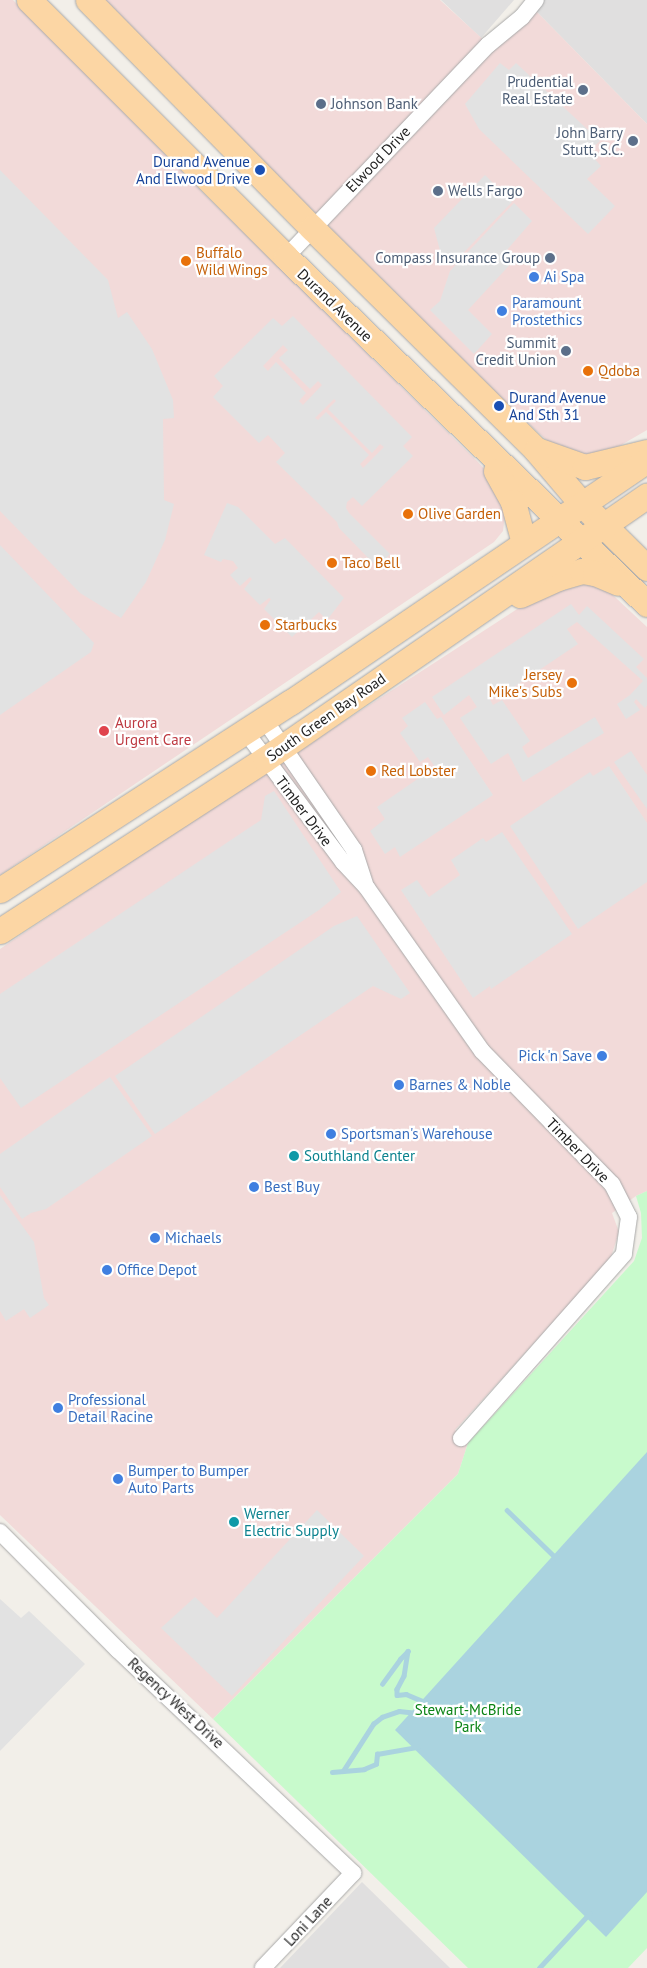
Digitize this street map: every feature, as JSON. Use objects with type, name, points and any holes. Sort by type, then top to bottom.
[{"type":"main road","name":"Durand Avenue","points":[[29,0],[286,257],[639,597]]},
{"type":"main road","points":[[88,0],[312,228],[536,450],[582,504],[647,568]]},
{"type":"main road","points":[[481,445],[513,502],[524,543]]},
{"type":"main road","points":[[536,450],[585,467],[647,452]]},
{"type":"main road","name":"South Green Bay Road","points":[[0,931],[71,885],[264,739],[402,625],[647,460]]},
{"type":"main road","name":"South Green Bay Road","points":[[0,890],[89,832],[264,739],[465,620],[647,495]]},
{"type":"main road","points":[[465,620],[558,578],[582,571],[595,573],[639,597]]},
{"type":"main road","points":[[0,915],[39,890],[89,832]]},
{"type":"street","name":"Elwood Drive","points":[[286,257],[488,44],[522,17],[536,0]]},
{"type":"street","name":"Timber Drive","points":[[264,739],[343,862],[367,888],[482,1051],[612,1184],[629,1217],[624,1254],[461,1438]]},
{"type":"street","name":"Regency West Drive","points":[[0,1532],[118,1650],[353,1873]]},
{"type":"street","name":"Loni Lane","points":[[263,1968],[353,1873]]},
{"type":"shaded area","points":[[0,0],[13,0],[201,191],[477,461],[495,481],[505,514],[503,531],[494,542],[0,875]]},
{"type":"shaded area","points":[[102,0],[440,0],[488,44],[532,7],[647,124],[647,430],[604,455],[580,459],[555,448],[481,379]]},
{"type":"shaded area","points":[[441,0],[514,0],[481,38]]},
{"type":"shaded area","points":[[525,0],[647,0],[647,124],[532,7]]},
{"type":"shaded area","points":[[500,63],[509,70],[516,63],[600,141],[592,148],[595,155],[593,157],[601,166],[587,179],[615,206],[588,234],[479,129],[465,104]]},
{"type":"shaded area","points":[[0,170],[108,280],[118,318],[127,312],[152,349],[173,400],[174,418],[163,419],[164,500],[174,504],[165,540],[146,582],[121,618],[80,593],[0,511]]},
{"type":"shaded area","points":[[485,175],[512,202],[451,266],[442,258],[434,228]]},
{"type":"shaded area","points":[[514,203],[532,221],[506,251],[515,259],[468,310],[492,334],[474,354],[430,310],[440,301],[450,271]]},
{"type":"shaded area","points":[[293,316],[412,437],[403,446],[413,456],[362,506],[353,497],[347,502],[346,508],[349,513],[390,554],[377,567],[339,528],[337,522],[276,462],[285,453],[268,435],[259,443],[213,397],[223,386],[214,376],[273,318],[282,326]],"holes":[[[283,345],[288,350],[279,358],[310,389],[318,381],[322,385],[303,405],[299,401],[306,393],[276,362],[268,371],[263,366]],[[334,399],[336,401],[328,409],[372,453],[380,444],[384,447],[363,468],[360,464],[369,455],[326,412],[318,420],[315,418]]]},
{"type":"shaded area","points":[[227,503],[238,507],[275,544],[285,538],[344,598],[327,620],[319,612],[292,637],[264,609],[271,599],[269,598],[260,605],[244,589],[252,579],[250,577],[240,586],[230,575],[238,568],[233,561],[223,559],[221,562],[204,555]]},
{"type":"shaded area","points":[[0,545],[94,643],[91,652],[0,715]]},
{"type":"shaded area","points":[[577,576],[600,583],[647,627],[647,1191],[636,1196],[612,1213],[619,1232],[610,1260],[455,1430],[468,1443],[458,1474],[213,1719],[0,1515],[0,949],[226,798],[548,589]]},
{"type":"shaded area","points":[[571,604],[579,615],[587,606],[644,659],[636,667],[647,678],[647,705],[645,708],[636,699],[634,702],[640,710],[626,719],[617,704],[630,695],[643,681],[577,622],[567,629],[578,644],[499,697],[493,688],[489,691],[488,696],[493,705],[502,700],[530,741],[522,747],[528,758],[595,717],[604,733],[523,782],[508,753],[491,764],[460,718],[477,707],[469,695],[444,715],[432,697]]},
{"type":"shaded area","points":[[425,702],[437,719],[441,717],[493,795],[400,857],[395,847],[385,854],[370,831],[385,819],[377,807],[435,767],[428,757],[420,762],[400,733],[408,726],[402,718]]},
{"type":"shaded area","points":[[631,751],[647,775],[647,809],[614,762]]},
{"type":"shaded area","points":[[609,766],[647,823],[647,882],[578,929],[510,826],[590,772],[593,776]]},
{"type":"shaded area","points":[[274,791],[341,892],[319,910],[21,1108],[0,1078],[0,994],[261,820],[265,796]]},
{"type":"shaded area","points":[[502,832],[572,934],[491,989],[490,986],[473,998],[401,890],[417,880],[429,897],[460,875],[451,860],[483,838],[486,842]]},
{"type":"shaded area","points":[[357,916],[410,993],[401,999],[373,986],[155,1134],[115,1076],[334,926]]},
{"type":"shaded area","points":[[110,1077],[152,1136],[46,1209],[31,1213],[22,1219],[0,1187],[0,1154]]},
{"type":"shaded area","points":[[0,1195],[34,1242],[44,1298],[49,1305],[30,1318],[24,1309],[6,1321],[0,1311]]},
{"type":"shaded area","points":[[317,1510],[364,1556],[232,1696],[161,1628],[195,1597],[217,1618]]},
{"type":"shaded area","points":[[0,1599],[21,1618],[29,1611],[85,1664],[0,1751]]},
{"type":"shaded area","points":[[362,1882],[450,1968],[280,1968]]},
{"type":"green space","name":"Stewart-McBride Park","points":[[647,1191],[647,1948],[628,1968],[468,1968],[213,1719],[458,1474],[468,1443],[634,1261],[642,1238],[641,1213],[636,1196]]},
{"type":"water","points":[[647,1452],[647,1892],[606,1937],[395,1730]]},
{"type":"waterway","points":[[507,1510],[556,1558]]},
{"type":"waterway","points":[[382,1684],[408,1651],[404,1676],[397,1689],[397,1695],[406,1694],[425,1702]]},
{"type":"waterway","points":[[343,1771],[373,1724],[382,1717],[399,1711],[417,1713]]},
{"type":"waterway","points":[[332,1772],[364,1769],[376,1764],[377,1754],[417,1747]]},
{"type":"waterway","points":[[539,1968],[589,1914]]},
{"type":"place","name":"Prudential Real Estate","points":[[583,90]]},
{"type":"place","name":"Johnson Bank","points":[[321,104]]},
{"type":"place","name":"John Barry Stutt, S.C.","points":[[633,141]]},
{"type":"place","name":"Durand Avenue And Elwood Drive","points":[[260,170]]},
{"type":"place","name":"Wells Fargo","points":[[438,191]]},
{"type":"place","name":"Compass Insurance Group","points":[[550,258]]},
{"type":"place","name":"Buffalo Wild Wings","points":[[186,261]]},
{"type":"place","name":"Ai Spa","points":[[534,277]]},
{"type":"place","name":"Paramount Prostethics","points":[[502,311]]},
{"type":"place","name":"Summit Credit Union","points":[[566,351]]},
{"type":"place","name":"Qdoba","points":[[588,371]]},
{"type":"place","name":"Durand Avenue And Sth 31","points":[[499,406]]},
{"type":"place","name":"Olive Garden","points":[[408,514]]},
{"type":"place","name":"Taco Bell","points":[[332,563]]},
{"type":"place","name":"Starbucks","points":[[265,625]]},
{"type":"place","name":"Jersey Mike's Subs","points":[[572,683]]},
{"type":"place","name":"Aurora Urgent Care","points":[[104,731]]},
{"type":"place","name":"Red Lobster","points":[[371,771]]},
{"type":"place","name":"Pick 'n Save","points":[[602,1056]]},
{"type":"place","name":"Barnes & Noble","points":[[399,1085]]},
{"type":"place","name":"Sportsman's Warehouse","points":[[331,1134]]},
{"type":"place","name":"Southland Center","points":[[294,1156]]},
{"type":"place","name":"Best Buy","points":[[254,1187]]},
{"type":"place","name":"Michaels","points":[[155,1238]]},
{"type":"place","name":"Office Depot","points":[[107,1270]]},
{"type":"place","name":"Professional Detail Racine","points":[[58,1408]]},
{"type":"place","name":"Bumper to Bumper Auto Parts","points":[[118,1479]]},
{"type":"place","name":"Werner Electric Supply","points":[[234,1522]]}]
